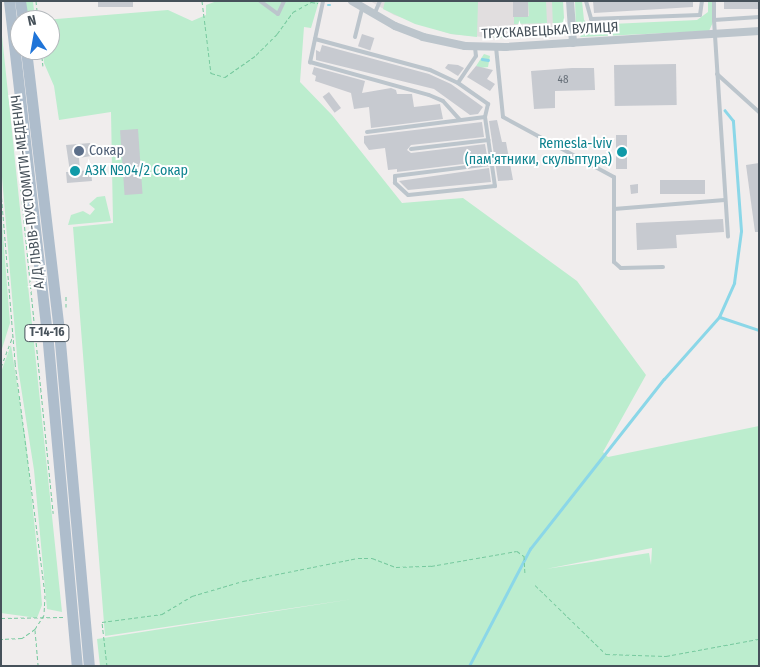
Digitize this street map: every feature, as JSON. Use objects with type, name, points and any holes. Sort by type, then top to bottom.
[{"type":"main road","name":"Т-14-16","points":[[9,1],[47,332],[77,666]]},
{"type":"main road","name":"А/Д ЛЬВІВ-ПУСТОМИТИ-МЕДЕНИЧ","points":[[27,60],[59,331],[89,666]]},
{"type":"street","name":"ТРУСКАВЕЦЬКА ВУЛИЦЯ","points":[[352,1],[374,15],[423,37],[475,47],[759,32]]},
{"type":"street","points":[[570,1],[573,43]]},
{"type":"lane","points":[[260,1],[258,3],[278,14],[284,1]]},
{"type":"lane","points":[[374,15],[380,1]]},
{"type":"lane","points":[[586,1],[591,19],[700,15],[702,1]]},
{"type":"lane","points":[[714,1],[714,35],[728,237]]},
{"type":"lane","points":[[323,2],[310,62],[429,95],[443,101],[460,120]]},
{"type":"lane","points":[[355,37],[362,8]]},
{"type":"lane","points":[[714,20],[759,17]]},
{"type":"lane","points":[[315,39],[430,70],[458,83],[488,104],[485,117],[488,140],[492,164],[495,186],[408,195],[395,183],[395,176],[492,164]]},
{"type":"lane","points":[[458,83],[476,56],[475,47]]},
{"type":"lane","points":[[496,47],[503,117],[614,178],[614,262],[621,268],[663,267]]},
{"type":"lane","points":[[717,74],[759,112]]},
{"type":"lane","points":[[367,132],[485,117]]},
{"type":"lane","points":[[412,149],[488,140]]},
{"type":"lane","points":[[614,209],[725,200]]},
{"type":"path","points":[[202,1],[211,73],[225,77],[256,55],[277,34],[292,12],[311,2],[323,2]]},
{"type":"path","points":[[42,60],[43,66]]},
{"type":"path","points":[[20,181],[54,518]]},
{"type":"path","points":[[1,191],[13,335],[33,481],[45,595],[44,615],[35,629],[22,638],[1,639]]},
{"type":"path","points":[[1,367],[13,335]]},
{"type":"path","points":[[107,666],[102,622],[162,614],[192,596],[243,581],[358,558],[372,558],[396,567],[431,566],[517,552],[524,556],[525,573]]},
{"type":"path","points":[[535,585],[606,654],[666,656],[759,639]]},
{"type":"path","points":[[1,618],[28,619],[44,615],[72,616]]},
{"type":"path","points":[[35,629],[38,666]]},
{"type":"shaded area","points":[[370,1],[556,1],[558,35],[494,38],[451,34],[394,15]]},
{"type":"green space","points":[[24,1],[33,1],[34,10],[26,10]]},
{"type":"green space","points":[[217,1],[319,1],[311,28],[304,27],[300,82],[332,115],[402,203],[463,198],[577,281],[646,375],[603,452],[608,457],[759,426],[759,666],[100,666],[97,639],[353,599],[105,636],[73,227],[113,223],[111,112],[59,120],[54,86],[44,60],[60,60],[60,19],[168,10],[192,21],[206,15],[206,5]],"holes":[[[652,548],[651,565],[649,553],[546,569]]]},
{"type":"green space","points":[[385,1],[478,1],[477,37],[451,34],[415,24],[383,9]]},
{"type":"green space","points":[[528,1],[546,1],[547,23],[514,24],[514,17],[529,16]]},
{"type":"green space","points":[[552,1],[563,1],[565,34],[494,38],[494,35],[511,34],[512,29],[553,28]]},
{"type":"green space","points":[[575,1],[582,1],[584,20],[590,25],[697,20],[708,12],[708,1],[712,1],[714,20],[709,31],[581,37],[576,32]]},
{"type":"green space","points":[[1,26],[62,612],[47,609],[34,470],[18,368],[1,165]]},
{"type":"green space","points":[[484,54],[490,56],[488,67],[480,68],[476,66]]},
{"type":"green space","points":[[105,196],[111,221],[68,225],[71,215],[83,211],[90,215],[95,209],[89,204],[97,197]]},
{"type":"green space","points":[[1,209],[10,323],[1,352]]},
{"type":"green space","points":[[11,345],[26,442],[40,579],[42,605],[37,618],[1,613],[1,372]]},
{"type":"building","points":[[98,1],[133,1],[133,7],[98,7]]},
{"type":"building","points":[[513,1],[528,1],[528,17],[513,17]]},
{"type":"building","points":[[593,1],[693,1],[693,7],[594,13]]},
{"type":"building","points":[[724,1],[759,1],[759,9],[724,9]]},
{"type":"building","points":[[362,34],[374,38],[370,50],[358,46]]},
{"type":"building","points":[[322,45],[429,74],[451,84],[483,107],[478,114],[470,115],[434,89],[316,60],[316,50],[320,52]]},
{"type":"building","points":[[448,64],[464,68],[458,76],[445,68]]},
{"type":"building","points":[[676,64],[677,105],[615,106],[614,65]]},
{"type":"building","points":[[476,66],[493,70],[487,79],[495,84],[490,91],[467,77]]},
{"type":"building","points":[[314,67],[365,81],[362,93],[391,88],[396,90],[397,94],[412,94],[414,107],[440,104],[443,119],[371,128],[369,107],[354,109],[351,93],[315,81],[316,76],[312,74]]},
{"type":"building","points":[[594,68],[595,90],[555,91],[555,108],[534,109],[531,71]]},
{"type":"building","points":[[329,92],[341,108],[335,113],[323,97]]},
{"type":"building","points":[[497,120],[502,142],[506,142],[513,180],[498,181],[489,121]]},
{"type":"building","points":[[482,122],[484,137],[411,145],[407,150],[411,153],[485,144],[488,161],[397,172],[397,169],[388,170],[385,148],[369,150],[364,143],[364,136]]},
{"type":"building","points":[[138,129],[143,194],[125,195],[120,130]]},
{"type":"building","name":"Remesla-lviv (пам'ятники, скульптура)","points":[[616,135],[627,135],[627,169],[616,169]]},
{"type":"building","points":[[90,143],[91,156],[79,158],[80,171],[91,170],[92,181],[67,183],[66,172],[70,172],[66,145]]},
{"type":"building","points":[[759,163],[759,232],[755,232],[746,165]]},
{"type":"building","points":[[489,168],[491,182],[408,190],[399,181]]},
{"type":"building","points":[[660,180],[705,180],[705,194],[660,194]]},
{"type":"building","points":[[638,184],[638,193],[631,194],[630,185]]},
{"type":"building","points":[[723,219],[724,232],[676,235],[677,248],[637,250],[636,223]]},
{"type":"waterway","points":[[482,59],[488,60]]},
{"type":"waterway","points":[[469,666],[530,549],[664,379],[719,317],[734,283],[741,231],[733,121],[725,111]]},
{"type":"waterway","points":[[720,317],[759,330]]},
{"type":"place","name":"Сокар","points":[[79,151]]},
{"type":"place","name":"Remesla-lviv (пам'ятники, скульптура)","points":[[622,152]]},
{"type":"place","name":"АЗК №04/2 Сокар","points":[[75,171]]}]
